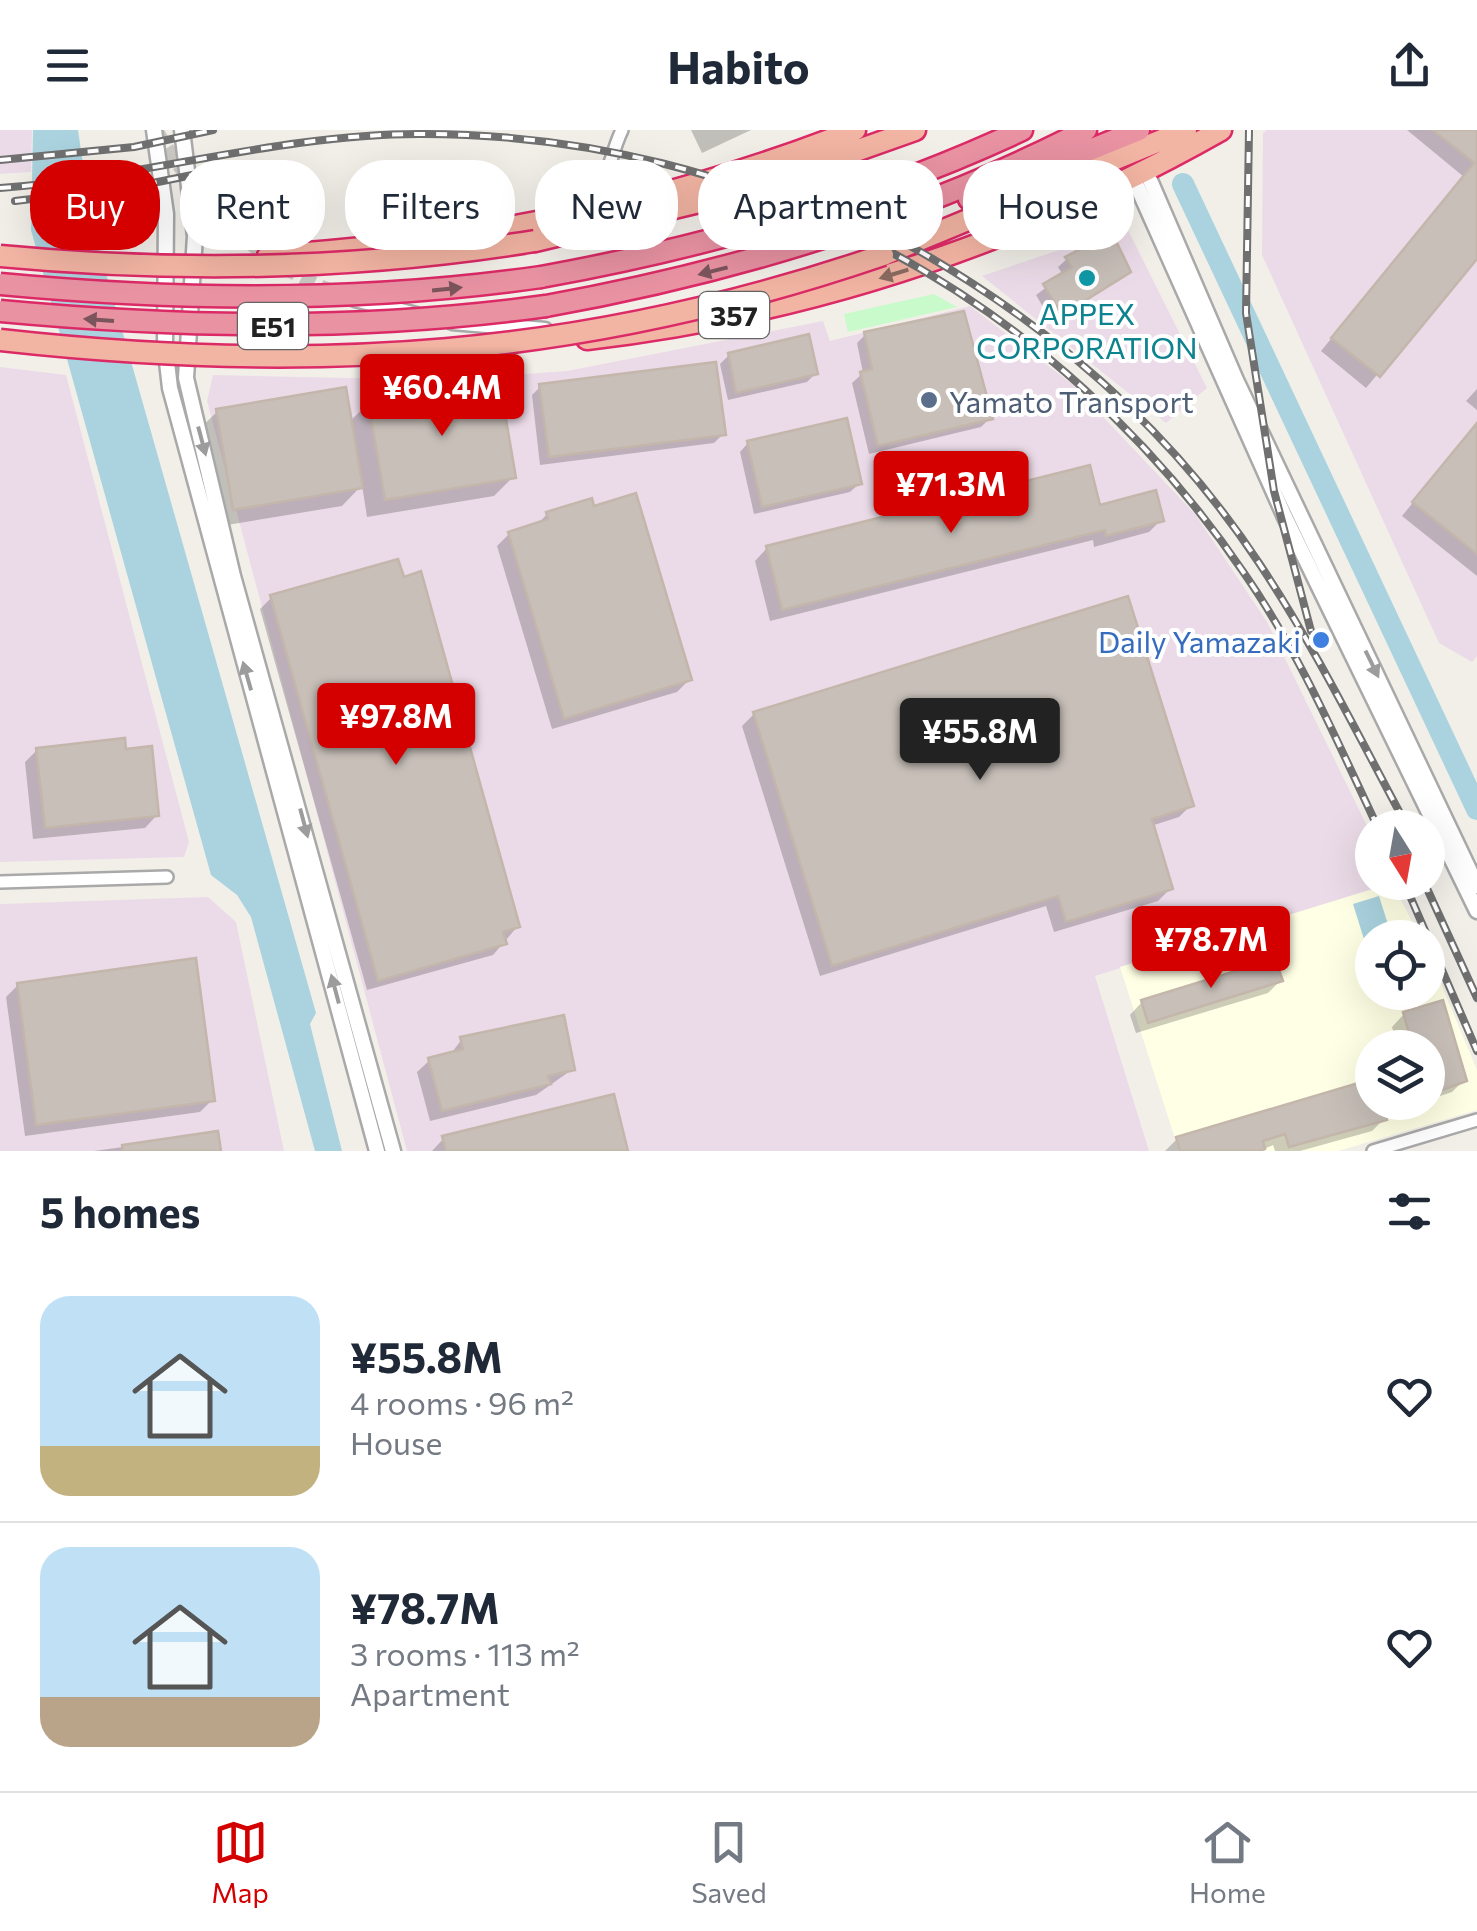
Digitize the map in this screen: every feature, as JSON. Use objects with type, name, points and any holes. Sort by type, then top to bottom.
[{"type":"highway","points":[[678,187],[855,130]]},
{"type":"highway","points":[[0,259],[202,268],[383,261],[535,241],[737,194],[915,130]]},
{"type":"highway","points":[[943,163],[996,130]]},
{"type":"highway","name":"E51","points":[[943,164],[1022,130]]},
{"type":"highway","name":"E51","points":[[943,195],[1086,130]]},
{"type":"highway","points":[[943,206],[966,200],[1139,130]]},
{"type":"highway","name":"357","points":[[0,340],[260,360],[454,352],[552,340],[680,314],[883,256],[1186,130]]},
{"type":"highway","name":"357","points":[[0,330],[133,344],[444,349],[650,330],[784,304],[904,272],[1018,230],[1139,174],[1221,130]]},
{"type":"highway","points":[[0,259],[121,264],[194,261],[400,244],[535,221]]},
{"type":"highway","name":"E51","points":[[0,284],[260,298],[459,288],[667,252],[698,243]]},
{"type":"highway","name":"E51","points":[[0,312],[260,326],[463,316],[546,306],[691,277],[781,250]]},
{"type":"street","points":[[154,130],[168,262],[165,345],[170,388],[208,543],[377,1151]]},
{"type":"street","points":[[182,130],[194,261],[186,378],[223,536],[393,1151]]},
{"type":"street","points":[[607,160],[622,130]]},
{"type":"street","points":[[1139,174],[1230,384],[1477,911]]},
{"type":"street","points":[[329,290],[464,324],[586,332],[650,330]]},
{"type":"street","points":[[1290,512],[1477,886]]},
{"type":"street","points":[[0,882],[167,877]]},
{"type":"street","points":[[1373,1151],[1477,1120]]},
{"type":"shaded area","points":[[0,130],[32,130],[30,172],[0,174]]},
{"type":"shaded area","points":[[1477,130],[1477,656],[1472,662],[1439,643],[1262,255],[1263,133]]},
{"type":"shaded area","points":[[1134,242],[1207,388],[1166,423],[982,276],[1059,250],[1134,250]]},
{"type":"shaded area","points":[[970,306],[1072,384],[1195,514],[1267,622],[1359,810],[1355,810],[1355,895],[1095,976],[1149,1151],[407,1151],[207,401],[213,375],[443,380],[567,371],[823,321],[830,341]]},
{"type":"shaded area","points":[[0,367],[66,375],[189,842],[184,857],[0,862]]},
{"type":"shaded area","points":[[1355,894],[1355,900],[1401,900],[1411,920],[1355,920],[1355,1010],[1445,1010],[1445,994],[1477,1070],[1477,1110],[1445,1119],[1445,1030],[1355,1030],[1355,1120],[1443,1120],[1338,1151],[1179,1151],[1120,967]]},
{"type":"shaded area","points":[[208,897],[236,922],[284,1151],[0,1151],[0,904]]},
{"type":"green space","points":[[934,294],[957,307],[848,332],[844,314]]},
{"type":"water","points":[[33,130],[78,130],[82,160],[32,160]]},
{"type":"water","points":[[37,250],[99,250],[316,1013],[310,1024],[342,1151],[315,1151],[251,917],[237,895],[211,875]]},
{"type":"water","points":[[1380,900],[1387,920],[1358,920],[1353,904]]},
{"type":"building","points":[[1433,130],[1477,130],[1477,259],[1380,377],[1331,338],[1474,163]]},
{"type":"building","name":"APPEX CORPORATION","points":[[1078,250],[1120,250],[1131,272],[1062,315],[1043,284],[1072,267],[1065,257]]},
{"type":"building","points":[[964,311],[993,419],[878,446],[860,372],[872,369],[864,332]]},
{"type":"building","points":[[809,334],[818,374],[736,393],[728,353]]},
{"type":"building","points":[[716,362],[726,435],[549,457],[539,384]]},
{"type":"building","points":[[499,378],[516,478],[385,500],[368,400]]},
{"type":"building","points":[[346,387],[363,488],[233,510],[216,409]]},
{"type":"building","points":[[847,418],[862,484],[762,507],[747,441]]},
{"type":"building","points":[[1477,423],[1477,554],[1412,502]]},
{"type":"building","points":[[1090,465],[1100,505],[1156,490],[1164,521],[1106,536],[1105,530],[782,610],[766,546]]},
{"type":"building","points":[[636,493],[692,680],[564,719],[508,532],[548,519],[546,512],[592,498],[594,506]]},
{"type":"building","points":[[398,559],[404,577],[421,571],[520,927],[503,932],[507,944],[378,981],[270,595]]},
{"type":"building","points":[[1128,596],[1194,806],[1152,819],[1173,889],[1066,922],[1058,896],[832,966],[753,712]]},
{"type":"building","points":[[125,738],[126,749],[152,746],[159,816],[45,828],[36,748]]},
{"type":"building","points":[[196,958],[215,1101],[36,1125],[17,983]]},
{"type":"building","points":[[1275,959],[1283,981],[1148,1023],[1141,1000]]},
{"type":"building","points":[[1445,1007],[1467,1081],[1445,1089],[1445,1030],[1408,1030],[1403,1012],[1445,1010]]},
{"type":"building","points":[[564,1015],[575,1070],[548,1076],[551,1084],[442,1111],[428,1058],[463,1049],[460,1037]]},
{"type":"building","points":[[1355,1084],[1355,1120],[1387,1120],[1289,1147],[1285,1134],[1263,1141],[1265,1149],[1259,1151],[1180,1151],[1176,1137]]},
{"type":"building","points":[[614,1094],[628,1151],[446,1151],[442,1136]]},
{"type":"building","points":[[218,1131],[221,1151],[123,1151],[122,1145]]},
{"type":"waterway","points":[[1183,184],[1477,809]]},
{"type":"tunnel","points":[[156,130],[190,181],[229,225],[275,262],[329,290]]},
{"type":"railway","points":[[0,160],[134,147],[213,130]]},
{"type":"railway","points":[[1249,130],[1246,313],[1274,491],[1311,631]]},
{"type":"railway","points":[[0,188],[314,141],[419,134],[543,141],[663,164],[778,200],[887,250],[989,313],[1083,388],[1169,475],[1264,603],[1316,698],[1369,810]]},
{"type":"railway","points":[[15,201],[180,177]]},
{"type":"railway","points":[[917,250],[977,287],[1083,366],[1178,458],[1220,509],[1280,595],[1398,810]]},
{"type":"railway","points":[[1412,900],[1477,1051]]},
{"type":"railway","points":[[1432,900],[1477,998]]},
{"type":"place","name":"APPEX CORPORATION","points":[[1087,278]]},
{"type":"place","name":"Yamato Transport","points":[[929,400]]},
{"type":"place","name":"Daily Yamazaki","points":[[1321,640]]}]
